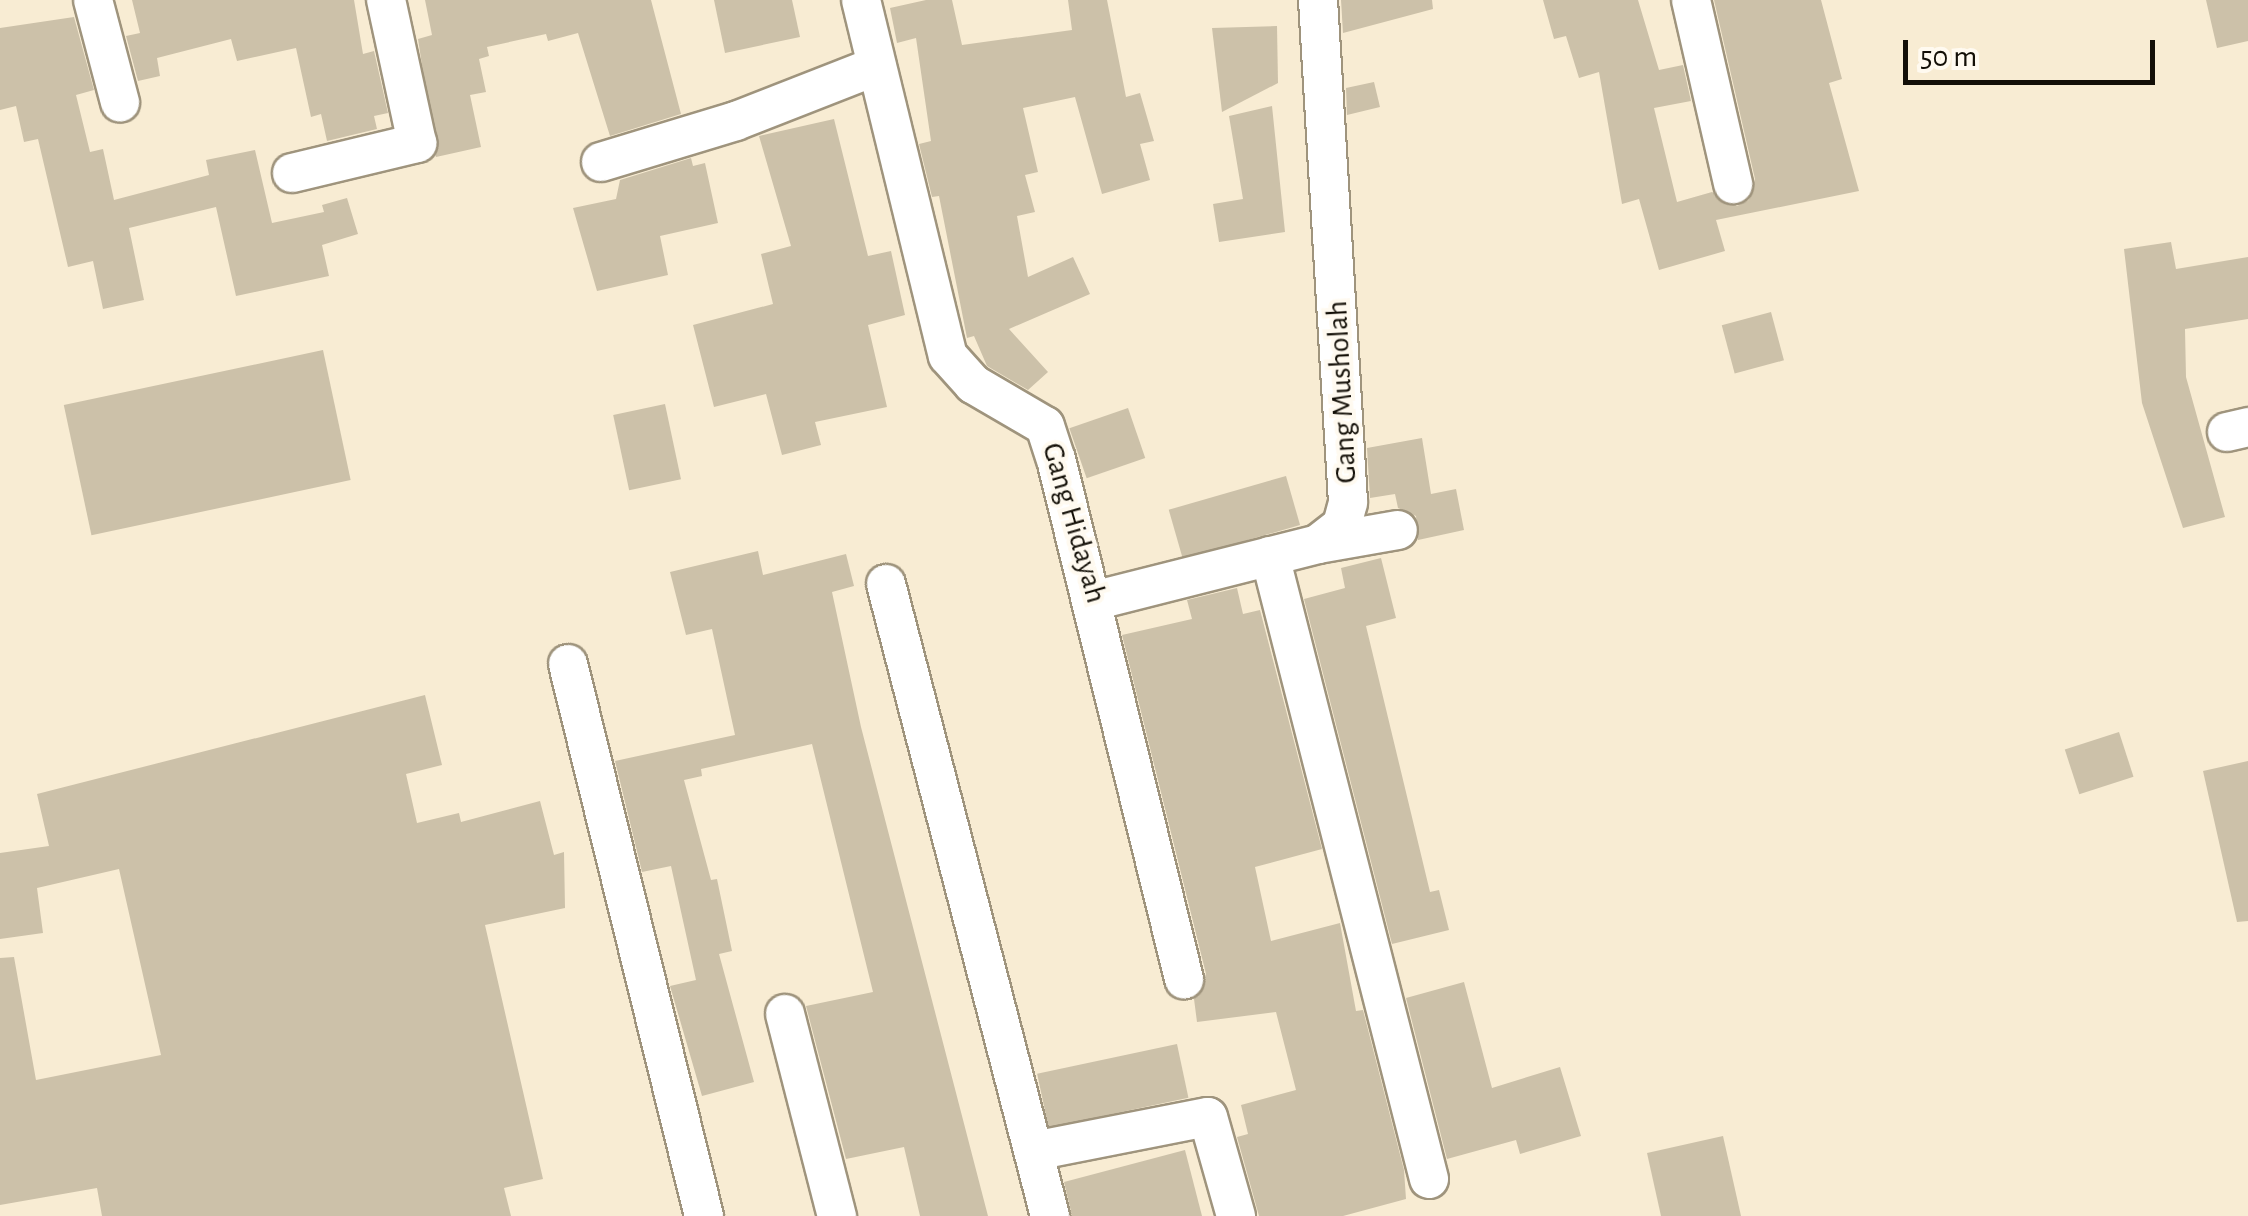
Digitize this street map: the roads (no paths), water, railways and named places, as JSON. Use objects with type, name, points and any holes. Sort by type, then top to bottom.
[{"type":"street","points":[[93,0],[120,102]]},
{"type":"street","points":[[292,173],[417,143],[386,0]]},
{"type":"street","name":"Gang Hidayah","points":[[860,0],[948,356],[973,384],[1045,426],[1097,600],[1184,979]]},
{"type":"street","name":"Gang Musholah","points":[[1318,0],[1348,502],[1342,525],[1318,544]]},
{"type":"street","points":[[1690,0],[1732,184]]},
{"type":"street","points":[[601,162],[736,121],[876,66]]},
{"type":"street","points":[[1097,600],[1318,544],[1398,530]]},
{"type":"street","points":[[1270,556],[1429,1178]]},
{"type":"street","points":[[886,584],[1050,1216]]},
{"type":"street","points":[[568,664],[704,1216]]},
{"type":"street","points":[[785,1014],[837,1216]]},
{"type":"street","points":[[1034,1151],[1208,1117],[1236,1216]]}]
